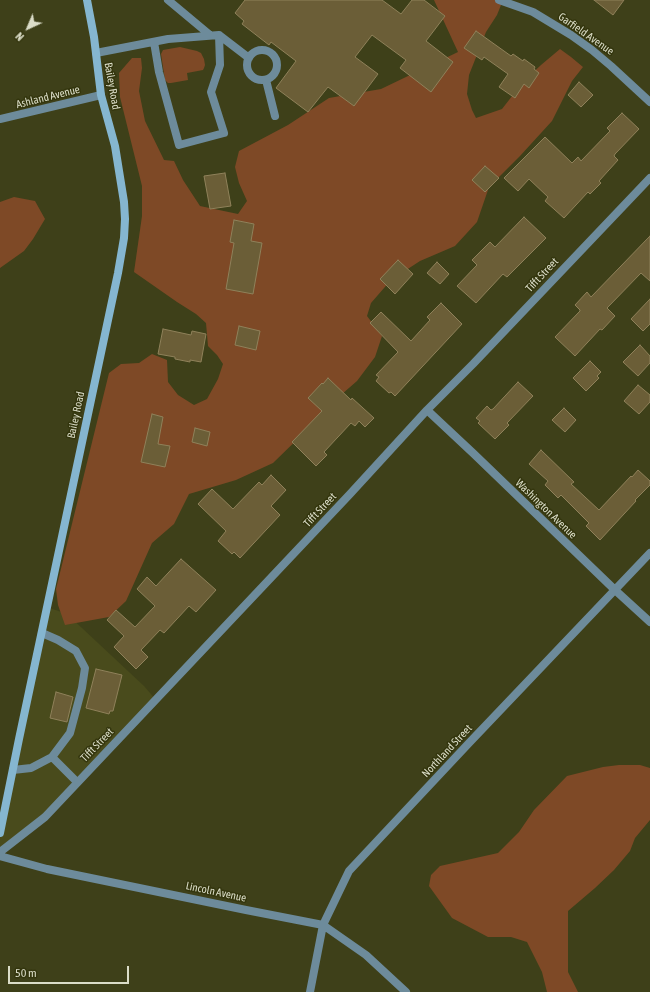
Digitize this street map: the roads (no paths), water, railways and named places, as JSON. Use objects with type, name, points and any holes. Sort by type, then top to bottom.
[{"type":"street","name":"Bailey Road","points":[[0,833],[118,273],[124,238],[124,202],[115,146],[100,95],[94,37],[87,0]]},
{"type":"street","points":[[168,0],[210,35]]},
{"type":"street","name":"Garfield Avenue","points":[[499,0],[533,12],[572,35],[592,50],[650,102]]},
{"type":"street","points":[[96,53],[168,39],[219,35],[249,58]]},
{"type":"street","points":[[154,42],[160,72],[179,145],[224,133],[211,92],[220,65],[219,35]]},
{"type":"street","points":[[266,50],[270,52],[274,55],[278,65],[275,75],[266,80],[256,80],[248,72],[247,63],[249,58],[256,51],[266,50]]},
{"type":"street","points":[[266,80],[275,116]]},
{"type":"street","name":"Ashland Avenue","points":[[0,119],[100,95]]},
{"type":"street","name":"Tifft Street","points":[[0,852],[45,817],[428,410],[650,178]]},
{"type":"street","name":"Washington Avenue","points":[[428,410],[542,521],[650,622]]},
{"type":"street","name":"Northland Street","points":[[310,992],[323,925],[349,871],[650,553]]},
{"type":"street","points":[[13,770],[31,768],[52,757],[70,733],[82,688],[85,668],[76,651],[58,640],[42,633]]},
{"type":"street","points":[[52,757],[77,782]]},
{"type":"street","name":"Lincoln Avenue","points":[[0,856],[47,869],[323,925],[366,955],[406,992]]}]
